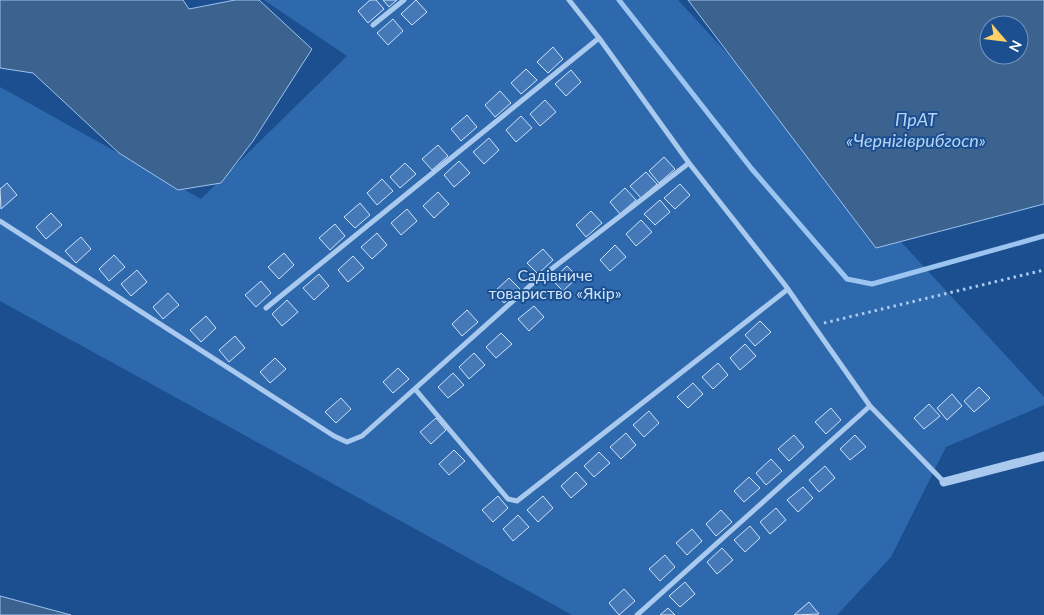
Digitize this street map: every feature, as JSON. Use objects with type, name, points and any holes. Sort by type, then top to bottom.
[{"type":"street","points":[[373,25],[404,0]]},
{"type":"street","points":[[569,0],[599,38],[689,163],[788,289],[870,406],[944,482],[1044,456]]},
{"type":"street","points":[[266,308],[599,38]]},
{"type":"street","points":[[0,221],[334,436],[347,442],[362,436],[532,284],[689,163]]},
{"type":"street","points":[[415,389],[508,499],[517,501],[788,289]]},
{"type":"street","points":[[637,615],[870,406]]},
{"type":"path","points":[[814,325],[1044,270]]},
{"type":"green space","name":"Садівниче товариство «Якір»","points":[[264,0],[678,0],[1044,397],[1044,405],[946,447],[891,557],[837,615],[572,615],[0,301],[0,87],[201,199],[347,56]]},
{"type":"water","points":[[0,0],[183,0],[189,9],[235,0],[259,0],[312,49],[253,141],[221,183],[178,190],[119,153],[33,73],[0,68]]},
{"type":"water","name":"ПрАТ «Чернігіврибгосп»","points":[[688,0],[1044,0],[1044,204],[876,248]]},
{"type":"water","points":[[0,596],[71,615],[0,615]]},
{"type":"building","points":[[370,0],[376,0],[384,9],[368,23],[358,11]]},
{"type":"building","points":[[383,0],[397,0],[389,7]]},
{"type":"building","points":[[416,0],[427,12],[412,25],[401,14]]},
{"type":"building","points":[[393,19],[403,31],[388,45],[377,33]]},
{"type":"building","points":[[553,47],[563,59],[548,73],[537,62]]},
{"type":"building","points":[[526,69],[537,80],[521,94],[511,83]]},
{"type":"building","points":[[571,70],[581,82],[566,96],[555,84]]},
{"type":"building","points":[[500,91],[511,103],[495,117],[485,105]]},
{"type":"building","points":[[545,100],[556,112],[540,126],[530,114]]},
{"type":"building","points":[[467,115],[477,127],[461,141],[451,129]]},
{"type":"building","points":[[521,116],[532,128],[516,142],[506,130]]},
{"type":"building","points":[[489,138],[499,150],[484,164],[473,152]]},
{"type":"building","points":[[438,145],[448,156],[432,170],[422,159]]},
{"type":"building","points":[[664,157],[675,169],[659,183],[649,171]]},
{"type":"building","points":[[459,161],[470,173],[454,187],[444,175]]},
{"type":"building","points":[[405,163],[416,174],[400,188],[390,177]]},
{"type":"building","points":[[646,172],[657,184],[641,198],[630,186]]},
{"type":"building","points":[[382,179],[393,191],[377,205],[367,193]]},
{"type":"building","points":[[7,183],[17,195],[1,209],[0,189]]},
{"type":"building","points":[[680,184],[690,195],[675,209],[664,198]]},
{"type":"building","points":[[625,188],[636,200],[620,214],[610,202]]},
{"type":"building","points":[[438,192],[449,204],[434,218],[423,206]]},
{"type":"building","points":[[660,200],[670,212],[655,225],[644,214]]},
{"type":"building","points":[[360,203],[370,215],[355,228],[344,217]]},
{"type":"building","points":[[407,209],[417,221],[401,235],[391,223]]},
{"type":"building","points":[[591,211],[602,223],[586,237],[576,225]]},
{"type":"building","points":[[51,213],[62,225],[46,239],[36,227]]},
{"type":"building","points":[[641,220],[652,232],[636,246],[626,234]]},
{"type":"building","points":[[335,224],[345,236],[330,250],[319,238]]},
{"type":"building","points":[[377,233],[387,245],[372,259],[361,247]]},
{"type":"building","points":[[81,237],[91,249],[76,263],[65,251]]},
{"type":"building","points":[[615,245],[626,257],[610,271],[600,260]]},
{"type":"building","points":[[543,249],[553,260],[538,274],[527,263]]},
{"type":"building","points":[[284,253],[294,265],[279,279],[268,267]]},
{"type":"building","points":[[114,255],[125,267],[109,281],[99,269]]},
{"type":"building","points":[[353,256],[364,268],[348,282],[338,270]]},
{"type":"building","points":[[567,266],[578,277],[563,291],[552,280]]},
{"type":"building","points":[[137,270],[147,282],[131,296],[121,284]]},
{"type":"building","points":[[319,274],[329,286],[314,300],[303,288]]},
{"type":"building","points":[[509,278],[520,289],[504,303],[494,292]]},
{"type":"building","points":[[261,281],[271,293],[256,307],[245,295]]},
{"type":"building","points":[[168,293],[179,305],[163,319],[153,307]]},
{"type":"building","points":[[287,300],[298,312],[282,326],[272,314]]},
{"type":"building","points":[[534,306],[544,317],[529,331],[518,319]]},
{"type":"building","points":[[467,310],[478,322],[462,336],[452,324]]},
{"type":"building","points":[[206,316],[216,328],[201,342],[190,330]]},
{"type":"building","points":[[760,321],[771,332],[755,346],[745,335]]},
{"type":"building","points":[[501,333],[512,344],[496,358],[486,347]]},
{"type":"building","points":[[235,336],[245,348],[229,362],[219,350]]},
{"type":"building","points":[[745,344],[756,356],[740,370],[730,358]]},
{"type":"building","points":[[474,353],[485,365],[469,379],[459,367]]},
{"type":"building","points":[[275,358],[286,369],[270,383],[260,372]]},
{"type":"building","points":[[718,363],[728,375],[713,389],[702,377]]},
{"type":"building","points":[[398,368],[409,379],[393,393],[383,382]]},
{"type":"building","points":[[453,373],[464,385],[448,398],[438,387]]},
{"type":"building","points":[[693,383],[703,394],[688,408],[677,397]]},
{"type":"building","points":[[979,387],[990,398],[974,412],[964,401]]},
{"type":"building","points":[[952,394],[962,406],[947,420],[937,408]]},
{"type":"building","points":[[341,398],[351,409],[336,423],[325,412]]},
{"type":"building","points":[[929,404],[940,416],[924,429],[914,418]]},
{"type":"building","points":[[831,408],[841,420],[826,434],[815,422]]},
{"type":"building","points":[[649,411],[659,423],[644,437],[633,425]]},
{"type":"building","points":[[436,418],[446,430],[431,444],[420,432]]},
{"type":"building","points":[[626,433],[636,445],[621,459],[610,447]]},
{"type":"building","points":[[794,435],[804,447],[789,461],[778,449]]},
{"type":"building","points":[[855,435],[866,447],[850,460],[840,449]]},
{"type":"building","points":[[454,450],[465,461],[449,475],[439,464]]},
{"type":"building","points":[[599,452],[610,463],[594,477],[584,466]]},
{"type":"building","points":[[771,459],[782,471],[766,485],[756,473]]},
{"type":"building","points":[[825,466],[835,478],[819,492],[809,480]]},
{"type":"building","points":[[576,472],[587,484],[571,498],[561,486]]},
{"type":"building","points":[[749,477],[760,488],[744,502],[734,491]]},
{"type":"building","points":[[803,487],[813,498],[798,512],[787,500]]},
{"type":"building","points":[[498,496],[508,508],[493,522],[482,510]]},
{"type":"building","points":[[543,496],[553,508],[538,522],[527,510]]},
{"type":"building","points":[[776,508],[786,520],[770,534],[760,522]]},
{"type":"building","points":[[721,510],[732,522],[716,536],[706,524]]},
{"type":"building","points":[[518,515],[529,527],[513,541],[503,529]]},
{"type":"building","points":[[750,526],[760,538],[745,552],[734,540]]},
{"type":"building","points":[[692,529],[702,541],[687,555],[676,543]]},
{"type":"building","points":[[722,548],[733,560],[717,574],[707,562]]},
{"type":"building","points":[[665,555],[675,567],[660,581],[649,569]]},
{"type":"building","points":[[685,582],[695,594],[680,607],[669,596]]},
{"type":"building","points":[[624,589],[635,601],[619,615],[609,603]]},
{"type":"building","points":[[809,602],[819,614],[794,615]]},
{"type":"building","points":[[668,608],[675,615],[660,615]]},
{"type":"waterway","points":[[619,0],[751,168],[847,279],[872,284],[1044,236]]}]
